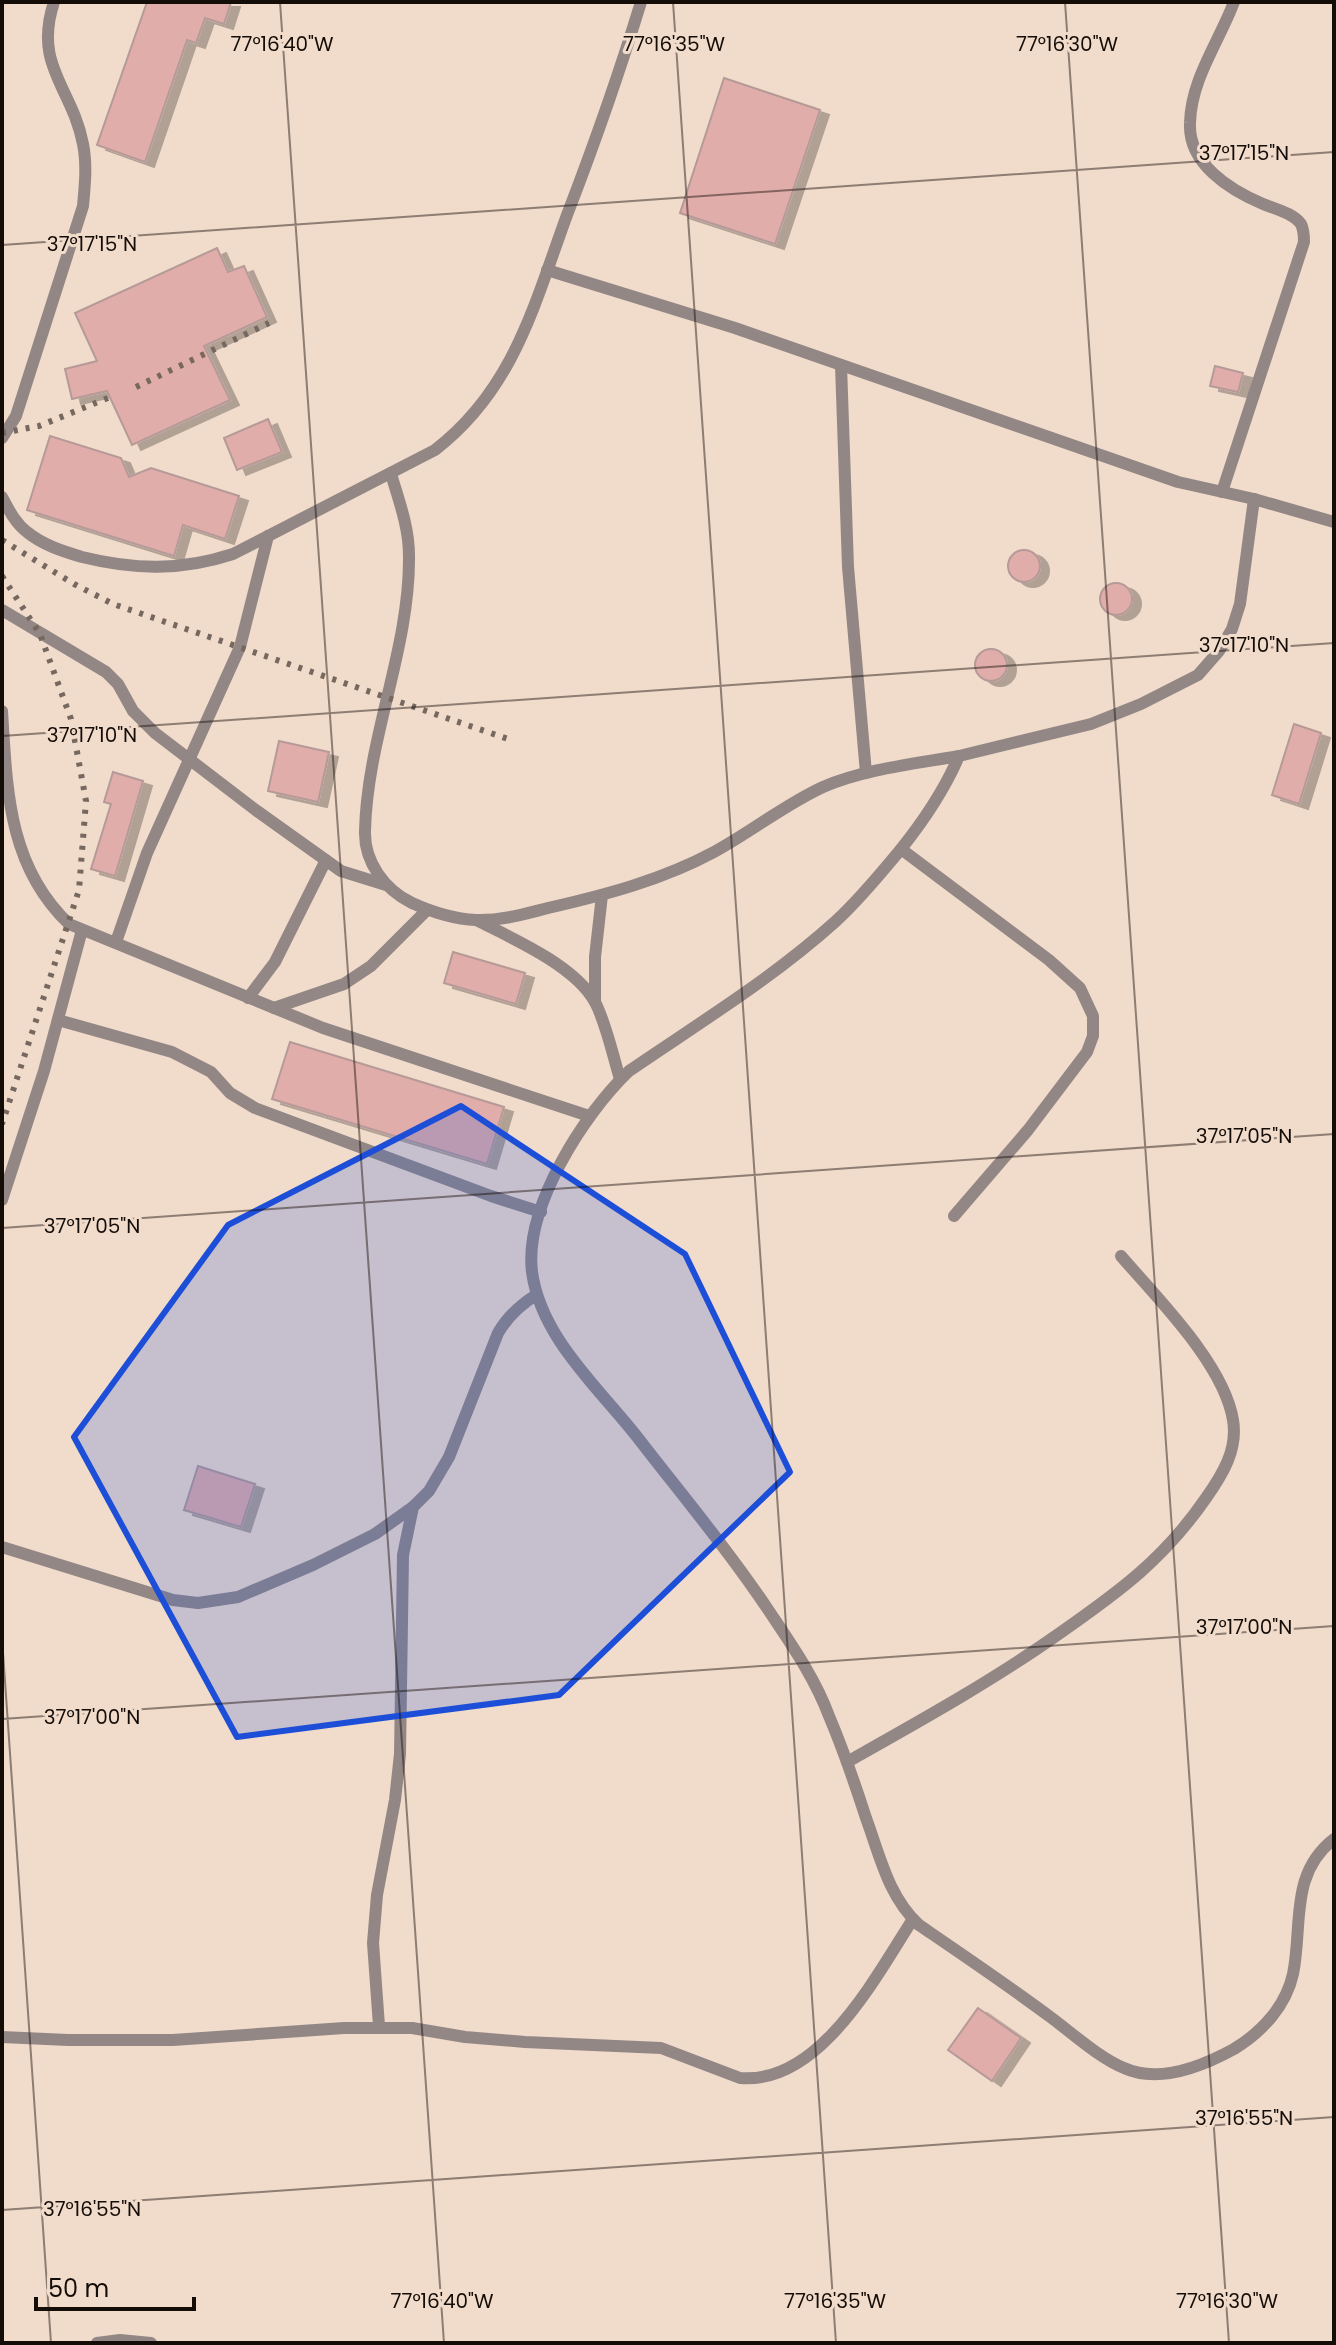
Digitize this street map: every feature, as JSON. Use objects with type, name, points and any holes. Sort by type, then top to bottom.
[{"type":"lane","points":[[2,438],[16,416],[83,206],[86,174],[83,144],[76,120],[51,65],[46,44],[47,23],[54,2]]},
{"type":"lane","points":[[2,497],[24,530],[42,543],[66,553],[125,566],[174,568],[233,554],[391,474],[435,450],[460,431],[480,409],[503,375],[524,332],[641,2]]},
{"type":"lane","points":[[1222,492],[1304,242],[1300,223],[1292,216],[1254,200],[1209,171],[1191,138],[1189,122],[1195,91],[1234,2]]},
{"type":"lane","points":[[547,270],[735,328],[1164,478],[1334,522]]},
{"type":"lane","points":[[841,365],[848,567],[866,773]]},
{"type":"lane","points":[[391,474],[407,534],[409,580],[372,770],[364,833],[368,853],[386,885],[402,898],[427,910],[477,920],[504,918],[602,895],[668,875],[714,852],[792,802],[826,786],[866,773],[959,756],[1091,724],[1141,704],[1198,675],[1219,651],[1236,616],[1254,499]]},
{"type":"lane","points":[[116,942],[147,853],[240,647],[268,536]]},
{"type":"lane","points":[[2,610],[106,672],[118,684],[133,711],[155,733],[257,811],[341,871],[386,885]]},
{"type":"lane","points":[[2,711],[15,833],[25,863],[40,891],[69,924],[323,1028],[589,1116]]},
{"type":"lane","points":[[959,756],[935,805],[901,849],[838,919],[790,960],[620,1079],[589,1116],[572,1143],[541,1212],[532,1254],[536,1295],[545,1318],[575,1361],[767,1608],[809,1675],[828,1711],[890,1886],[913,1919],[1124,2068],[1160,2074],[1182,2071],[1218,2058],[1262,2028],[1278,2010],[1293,1972],[1296,1921],[1304,1879],[1315,1858],[1334,1839]]},
{"type":"lane","points":[[901,849],[1049,960],[1080,988],[1093,1016],[1093,1036],[1087,1052],[1028,1130],[954,1216]]},
{"type":"lane","points":[[248,998],[275,962],[326,860]]},
{"type":"lane","points":[[602,895],[595,957],[595,1002],[620,1079]]},
{"type":"lane","points":[[274,1008],[344,984],[371,966],[427,910]]},
{"type":"lane","points":[[477,920],[556,965],[581,985],[595,1002]]},
{"type":"lane","points":[[2,1200],[58,1020],[82,930]]},
{"type":"lane","points":[[58,1020],[172,1052],[211,1072],[230,1093],[255,1108],[541,1212]]},
{"type":"lane","points":[[847,1762],[1007,1670],[1126,1587],[1193,1516],[1228,1463],[1233,1443],[1233,1422],[1230,1406],[1214,1373],[1192,1340],[1121,1256]]},
{"type":"lane","points":[[2,1547],[173,1600],[198,1603],[238,1597],[338,1553],[375,1534],[413,1507],[429,1491],[449,1457],[498,1333],[514,1311],[536,1295]]},
{"type":"lane","points":[[379,2026],[373,1943],[377,1895],[395,1800],[400,1754],[403,1555],[413,1507]]},
{"type":"lane","points":[[2,2037],[173,2040],[379,2026],[525,2042],[661,2048],[740,2078],[767,2078],[812,2053],[832,2034],[865,1995],[913,1919]]},
{"type":"lane","points":[[97,2343],[120,2340],[151,2343]]},
{"type":"highlighted area","points":[[461,1106],[685,1254],[790,1472],[559,1695],[237,1737],[74,1437],[228,1225]]},
{"type":"building","points":[[147,2],[231,2],[224,24],[205,18],[196,43],[187,40],[145,162],[97,145]]},
{"type":"building","points":[[724,78],[820,110],[775,244],[680,213]]},
{"type":"building","points":[[217,248],[228,272],[244,266],[267,317],[204,346],[230,400],[132,445],[107,391],[72,399],[65,369],[97,361],[75,313]]},
{"type":"building","points":[[1215,366],[1243,373],[1238,392],[1210,386]]},
{"type":"building","points":[[268,419],[282,452],[237,470],[224,438]]},
{"type":"building","points":[[50,436],[121,458],[129,477],[151,468],[239,496],[225,539],[183,525],[174,556],[27,510]]},
{"type":"building","points":[[1024,550],[1035,555],[1040,566],[1035,577],[1024,582],[1013,577],[1008,566],[1013,555]]},
{"type":"building","points":[[1116,583],[1127,588],[1132,599],[1127,610],[1116,615],[1105,610],[1100,599],[1105,588]]},
{"type":"building","points":[[991,649],[1002,654],[1007,665],[1002,676],[991,681],[980,676],[975,665],[980,654]]},
{"type":"building","points":[[1294,724],[1321,733],[1299,804],[1272,795]]},
{"type":"building","points":[[279,741],[329,752],[318,802],[268,791]]},
{"type":"building","points":[[113,772],[143,781],[115,876],[91,869],[111,804],[104,802]]},
{"type":"building","points":[[453,952],[525,973],[516,1004],[444,983]]},
{"type":"building","points":[[290,1042],[504,1107],[487,1164],[272,1099]]},
{"type":"building","points":[[198,1466],[255,1484],[241,1527],[184,1510]]},
{"type":"building","points":[[978,2008],[1021,2038],[992,2081],[948,2050]]},
{"type":"railway","points":[[136,387],[269,323]]},
{"type":"railway","points":[[2,433],[39,426],[113,396]]},
{"type":"railway","points":[[2,540],[113,604],[511,740]]},
{"type":"railway","points":[[2,576],[40,634],[71,719],[86,801],[79,890],[2,1124]]}]
